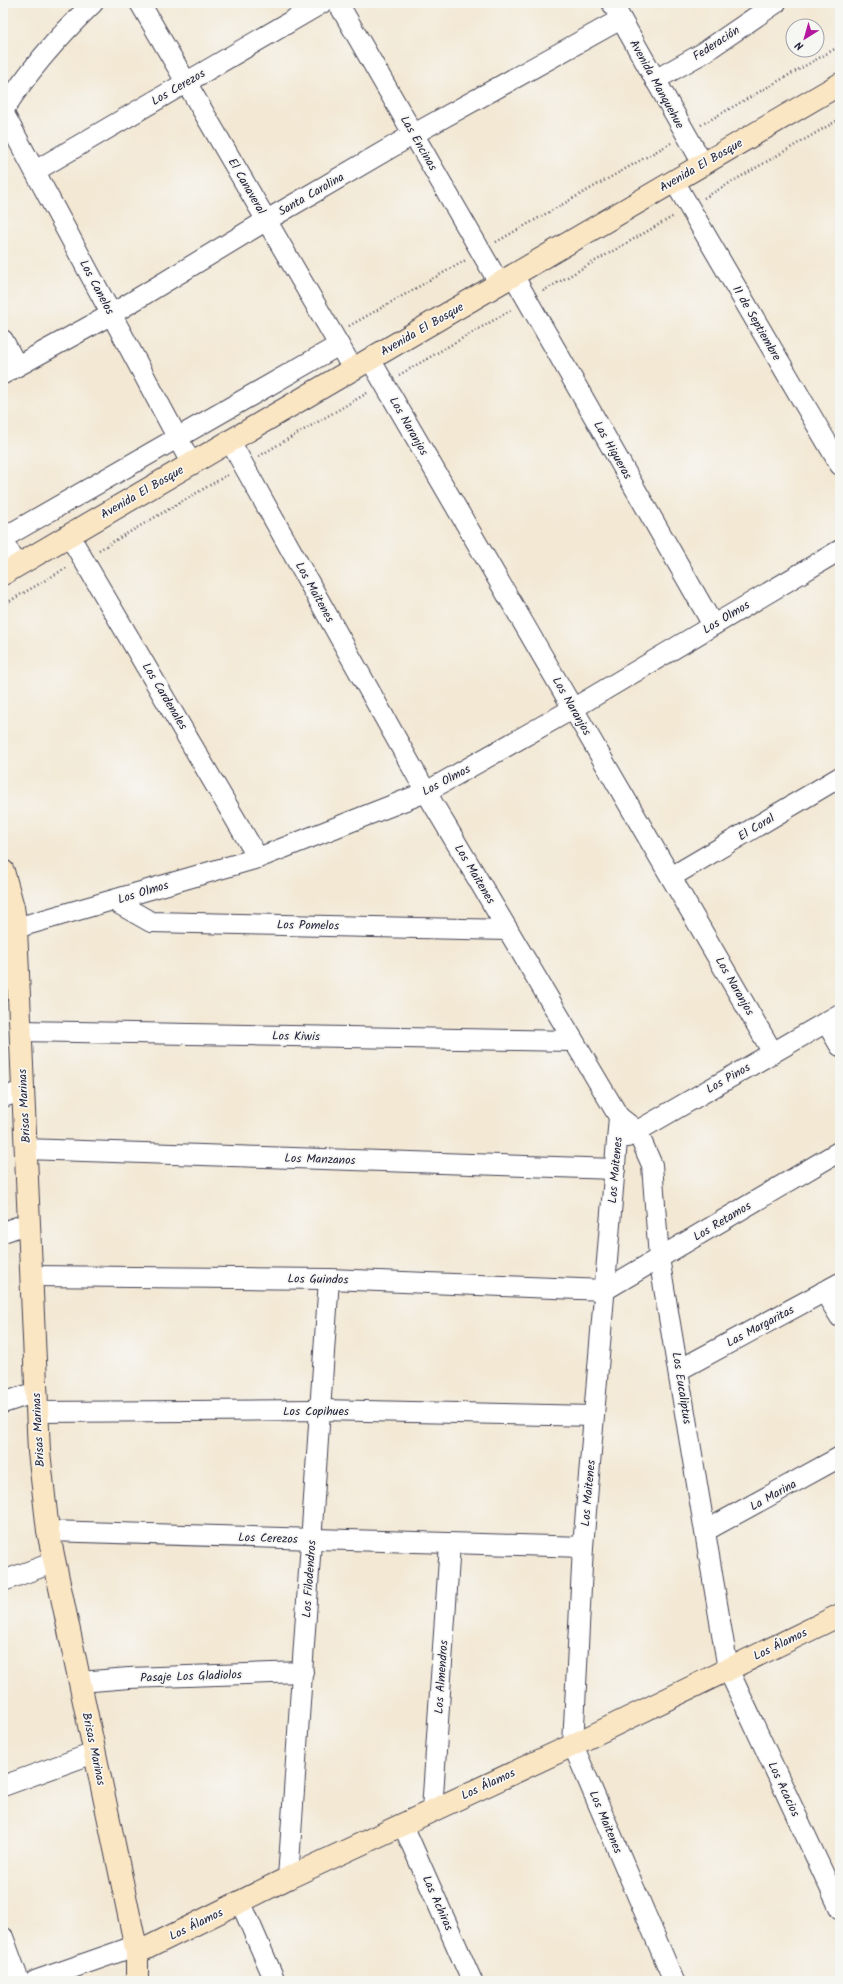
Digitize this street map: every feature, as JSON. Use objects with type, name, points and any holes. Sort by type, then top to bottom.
[{"type":"street","points":[[3,111],[19,86],[43,56],[93,3]]},
{"type":"street","name":"El Canaveral","points":[[140,3],[336,340],[361,364]]},
{"type":"street","name":"Los Cerezos","points":[[35,171],[322,3]]},
{"type":"street","name":"Las Encinas","points":[[338,3],[481,251],[506,279]]},
{"type":"street","name":"Federación","points":[[655,80],[703,52],[776,3]]},
{"type":"street","name":"Santa Carolina","points":[[10,370],[112,314],[267,220],[414,134],[616,11]]},
{"type":"street","name":"Avenida Manquehue","points":[[616,11],[703,164]]},
{"type":"street","name":"Avenida El Bosque","points":[[10,570],[839,85]]},
{"type":"street","name":"Los Canelos","points":[[3,111],[191,463]]},
{"type":"street","name":"11 de Septiembre","points":[[674,181],[840,465]]},
{"type":"street","name":"Las Higueras","points":[[506,279],[528,300],[713,625]]},
{"type":"street","points":[[3,340],[10,370]]},
{"type":"street","points":[[3,538],[177,437],[336,340]]},
{"type":"street","name":"Los Naranjos","points":[[361,364],[384,383],[773,1053]]},
{"type":"street","name":"Los Maitenes","points":[[230,440],[426,792],[572,1041],[619,1117],[583,1547],[573,1745],[674,1981]]},
{"type":"street","name":"Los Cardenales","points":[[69,535],[258,858]]},
{"type":"street","points":[[3,541],[10,570]]},
{"type":"street","name":"Los Olmos","points":[[16,928],[114,901],[258,858],[426,792],[574,708],[840,550]]},
{"type":"street","name":"El Coral","points":[[672,877],[840,777]]},
{"type":"street","name":"Brisas Marinas","points":[[3,871],[16,928],[20,1031],[13,1094],[26,1149],[42,1484],[48,1532],[136,1949],[137,1981]]},
{"type":"street","name":"Los Pomelos","points":[[114,901],[151,922],[508,930]]},
{"type":"street","points":[[833,1018],[840,1046]]},
{"type":"street","name":"Los Pinos","points":[[617,1144],[833,1018]]},
{"type":"street","name":"Los Kiwis","points":[[20,1031],[572,1041]]},
{"type":"street","name":"Los Eucaliptus","points":[[619,1117],[637,1131],[652,1165],[659,1258],[728,1669]]},
{"type":"street","name":"Los Manzanos","points":[[26,1149],[615,1169]]},
{"type":"street","name":"Los Retamos","points":[[605,1290],[840,1151]]},
{"type":"street","points":[[3,1232],[29,1223]]},
{"type":"street","name":"Los Guindos","points":[[31,1276],[329,1279],[605,1290]]},
{"type":"street","name":"Los Filodendros","points":[[288,1878],[329,1279]]},
{"type":"street","points":[[832,1287],[840,1317]]},
{"type":"street","name":"Las Margaritas","points":[[679,1370],[832,1287]]},
{"type":"street","name":"Los Copihues","points":[[3,1404],[37,1402],[594,1416]]},
{"type":"street","name":"La Marina","points":[[705,1531],[840,1457]]},
{"type":"street","name":"Los Cerezos","points":[[48,1532],[583,1547]]},
{"type":"street","name":"Los Almendros","points":[[432,1810],[450,1544]]},
{"type":"street","points":[[3,1581],[55,1562]]},
{"type":"street","name":"Los Álamos","points":[[136,1949],[241,1903],[288,1878],[573,1745],[840,1615]]},
{"type":"street","name":"Los Acacios","points":[[728,1669],[840,1909]]},
{"type":"street","name":"Pasaje Los Gladiolos","points":[[80,1682],[137,1678],[303,1672]]},
{"type":"street","points":[[3,1786],[94,1753]]},
{"type":"street","name":"Las Achiras","points":[[403,1825],[472,1981]]},
{"type":"street","points":[[241,1903],[275,1981]]},
{"type":"street","points":[[3,1937],[19,1981]]},
{"type":"street","points":[[35,1981],[136,1949]]},
{"type":"path","points":[[336,340],[481,251],[840,46]]},
{"type":"path","points":[[3,605],[840,119]]}]
